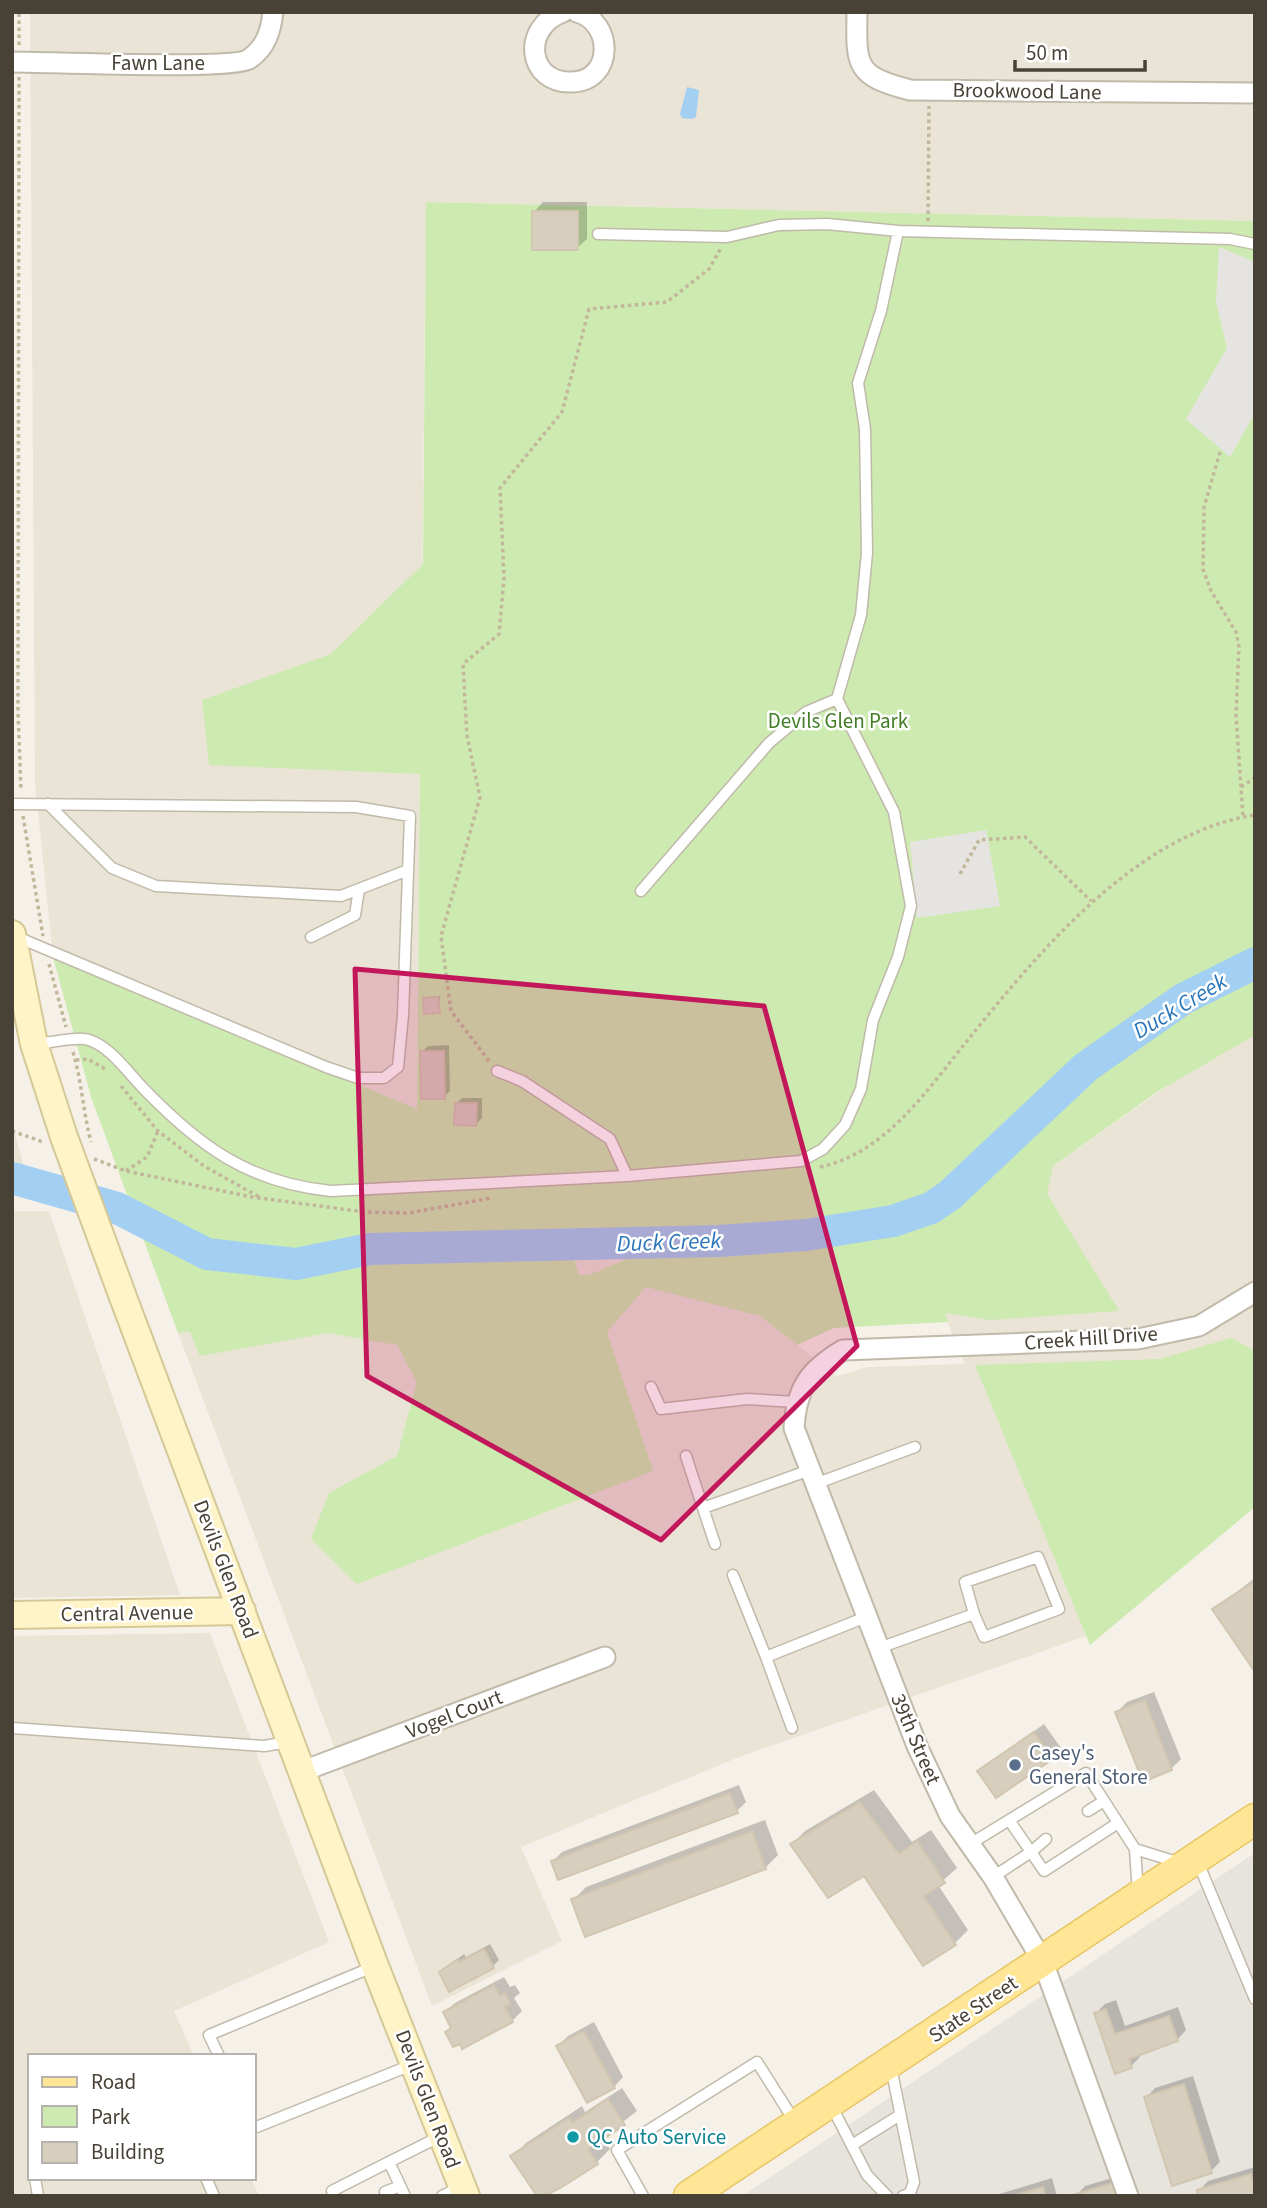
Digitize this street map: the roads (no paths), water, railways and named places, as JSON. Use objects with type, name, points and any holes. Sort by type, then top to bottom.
[{"type":"main road","name":"Devils Glen Road","points":[[14,947],[58,1141],[123,1297],[293,1741],[375,1966],[441,2136],[457,2192]]},
{"type":"main road","name":"Central Avenue","points":[[12,1615],[242,1611]]},
{"type":"main road","name":"State Street","points":[[689,2196],[1255,1819]]},
{"type":"street","name":"Fawn Lane","points":[[15,62],[205,64],[247,61],[259,50],[270,32],[273,12]]},
{"type":"street","points":[[563,12],[550,17],[542,24],[536,35],[534,53],[543,71],[557,81],[576,82],[591,76],[601,65],[605,43],[599,26],[577,12]]},
{"type":"street","name":"Brookwood Lane","points":[[857,12],[858,53],[864,72],[878,82],[909,90],[1255,93]]},
{"type":"street","name":"Creek Hill Drive","points":[[796,1402],[820,1363],[843,1350],[1138,1339],[1199,1326],[1255,1292]]},
{"type":"street","name":"39th Street","points":[[796,1402],[794,1428],[917,1746],[950,1816],[993,1877],[1043,1962],[1128,2196]]},
{"type":"street","name":"Vogel Court","points":[[303,1771],[605,1657]]},
{"type":"lane","points":[[598,234],[727,237],[779,225],[827,223],[898,231],[1230,239],[1255,244]]},
{"type":"lane","points":[[34,1044],[86,1038],[105,1049],[181,1127],[226,1159],[261,1177],[300,1188],[331,1191],[627,1176],[800,1161],[823,1149],[845,1125],[861,1089],[873,1020],[898,957],[911,906],[894,812],[837,699],[860,615],[867,553],[866,442],[858,383],[881,311],[898,231]]},
{"type":"lane","points":[[641,891],[769,743],[806,712],[837,699]]},
{"type":"lane","points":[[14,947],[46,949],[358,1078],[384,1078],[398,1067],[410,816],[379,813],[356,807],[17,804]]},
{"type":"lane","points":[[48,804],[112,868],[156,886],[341,896],[408,870]]},
{"type":"lane","points":[[311,937],[355,915],[359,889]]},
{"type":"lane","points":[[497,1072],[522,1081],[610,1139],[627,1176]]},
{"type":"lane","points":[[651,1387],[661,1409],[747,1399],[796,1402]]},
{"type":"lane","points":[[703,1508],[915,1447]]},
{"type":"lane","points":[[686,1456],[715,1544]]},
{"type":"lane","points":[[1038,1557],[1059,1609],[984,1637],[974,1614],[965,1582],[1038,1557]]},
{"type":"lane","points":[[733,1575],[792,1728]]},
{"type":"lane","points":[[879,1648],[974,1614]]},
{"type":"lane","points":[[766,1657],[866,1617]]},
{"type":"lane","points":[[13,1728],[264,1746],[293,1741]]},
{"type":"lane","points":[[970,1844],[1086,1773],[1135,1849],[1139,1898]]},
{"type":"lane","points":[[1088,1811],[1104,1801]]},
{"type":"lane","points":[[1009,1819],[1044,1871],[1118,1823]]},
{"type":"lane","points":[[993,1877],[1046,1839]]},
{"type":"lane","points":[[1135,1849],[1192,1862],[1255,1999]]},
{"type":"lane","points":[[218,2054],[209,2035],[375,1966]]},
{"type":"lane","points":[[643,2196],[617,2150],[757,2062],[797,2125]]},
{"type":"lane","points":[[256,2127],[414,2064]]},
{"type":"lane","points":[[890,2064],[914,2182],[910,2193],[903,2196]]},
{"type":"lane","points":[[830,2104],[867,2175],[887,2196]]},
{"type":"lane","points":[[852,2145],[900,2115]]},
{"type":"lane","points":[[334,2196],[332,2191],[441,2136]]},
{"type":"lane","points":[[385,2192],[402,2191],[390,2162]]},
{"type":"lane","points":[[207,2180],[214,2196]]},
{"type":"water","points":[[687,87],[699,90],[696,117],[692,119],[682,118],[680,114]]},
{"type":"waterway","name":"Duck Creek","points":[[12,1178],[117,1208],[207,1254],[296,1264],[370,1249],[719,1241],[806,1235],[893,1221],[931,1208],[950,1195],[1086,1067],[1183,999],[1255,963]]},
{"type":"place","name":"Casey's General Store","points":[[1015,1765]]},
{"type":"place","name":"QC Auto Service","points":[[573,2137]]},
{"type":"park label","name":"Devils Glen Park","points":[[838,721]]}]
